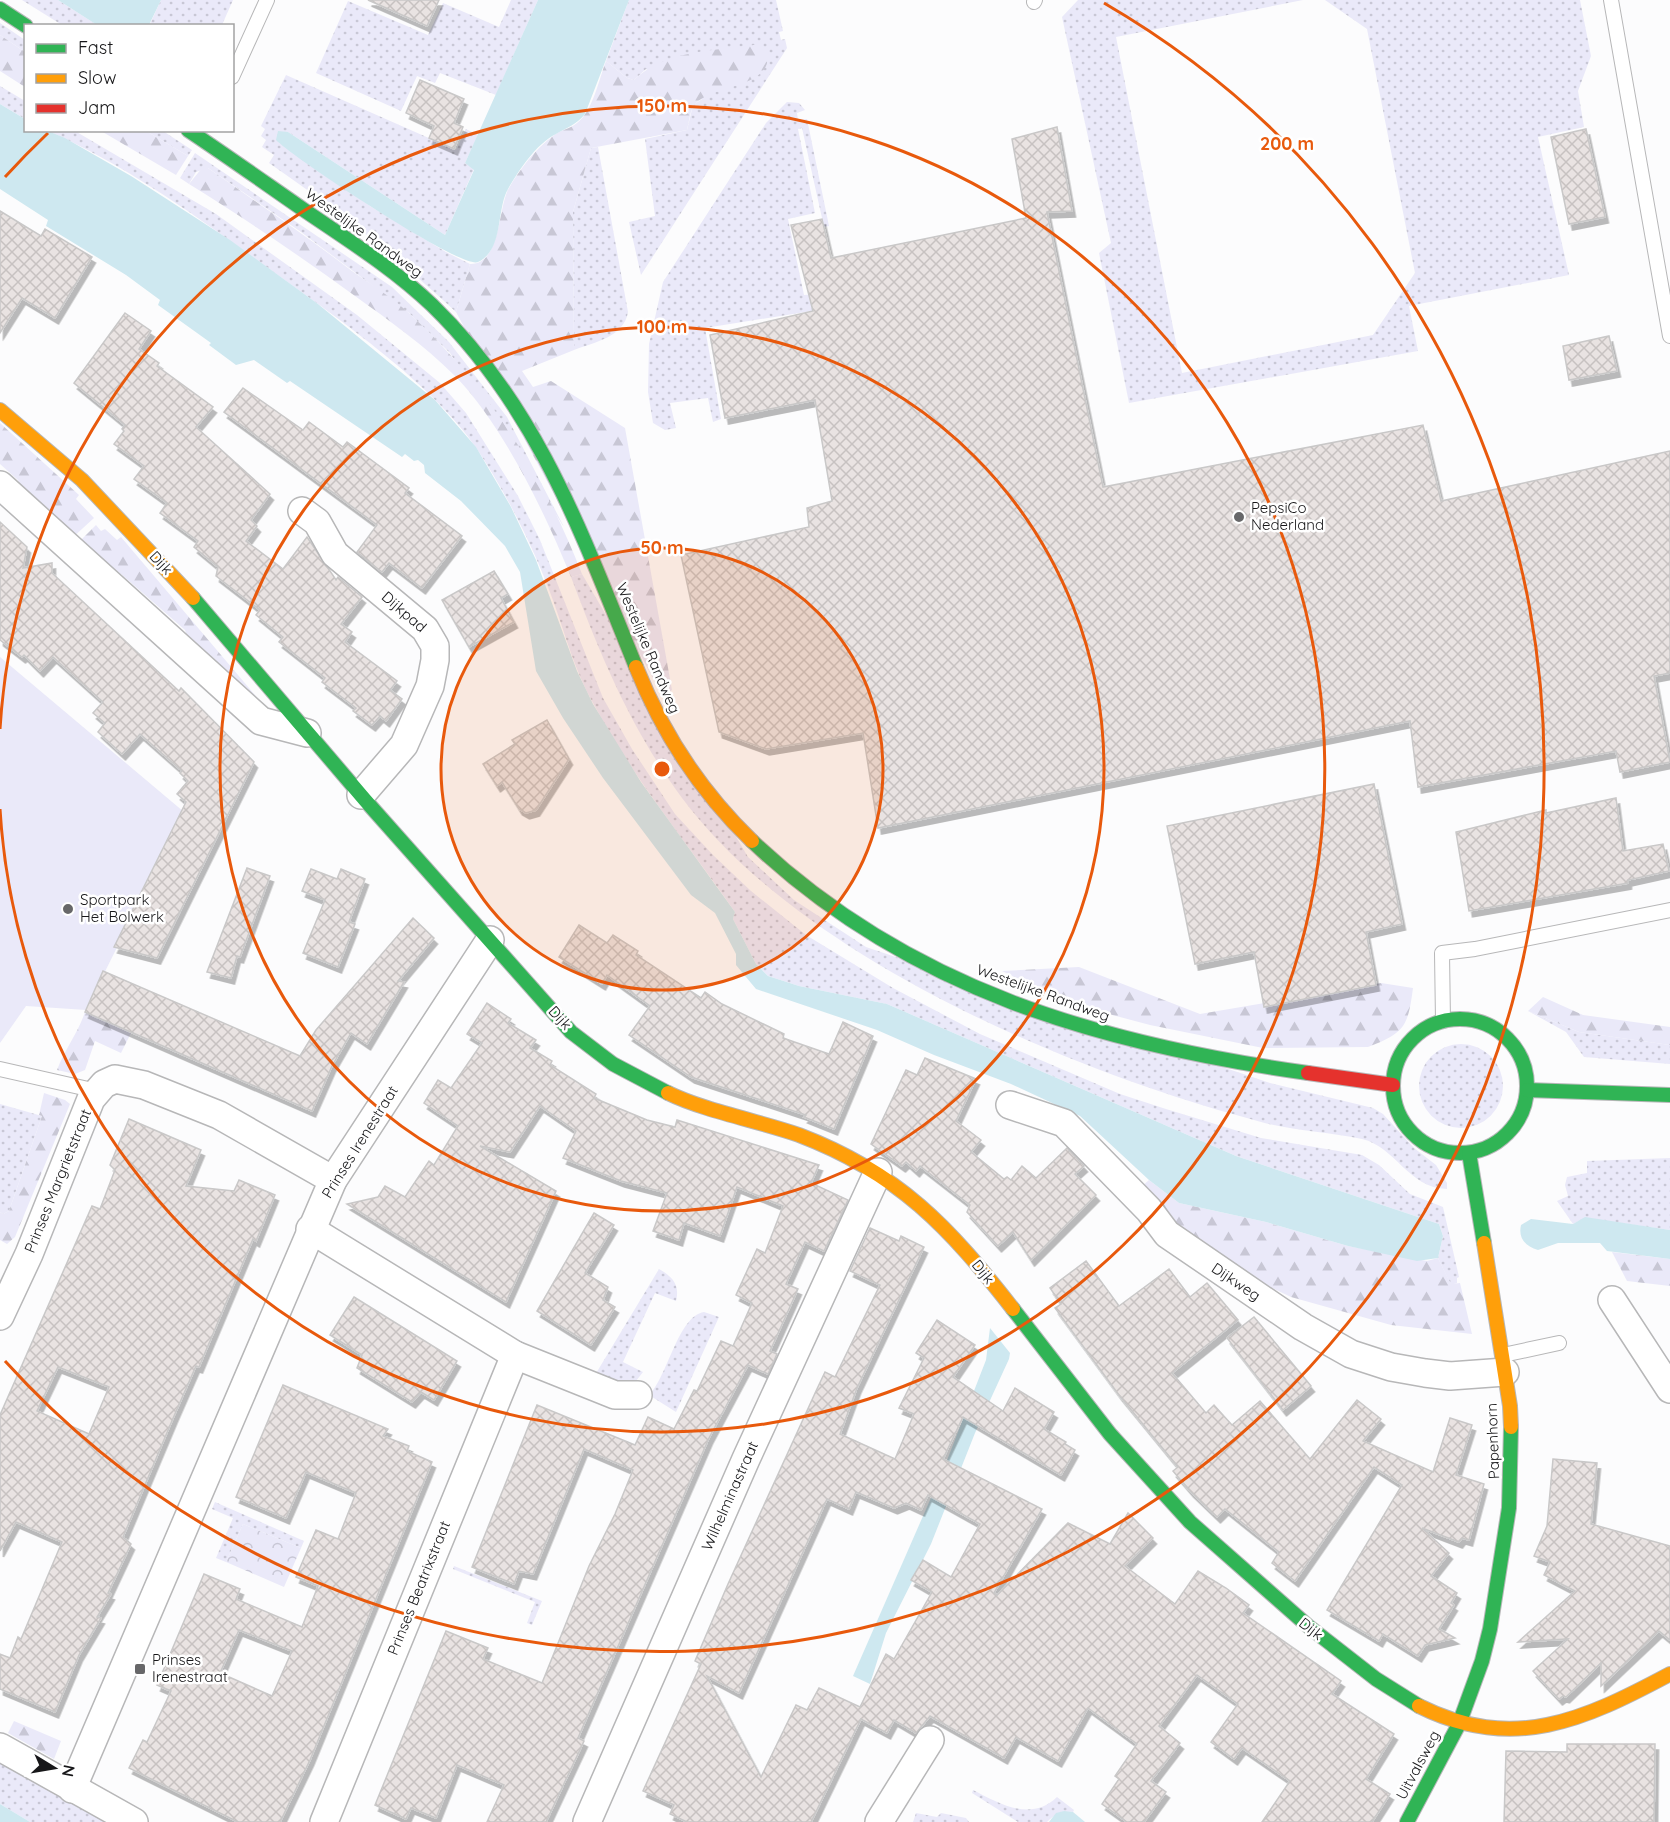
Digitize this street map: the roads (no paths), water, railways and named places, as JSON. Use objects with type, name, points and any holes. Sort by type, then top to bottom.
[{"type":"street","points":[[0,9],[24,25]]},
{"type":"street","name":"Westelijke Randweg","points":[[203,135],[411,286],[433,308],[483,367],[536,440],[567,497],[651,706],[677,748],[730,818],[772,862],[819,900],[892,948],[1000,999],[1072,1024],[1150,1046],[1212,1058],[1393,1085]]},
{"type":"street","name":"Dijk","points":[[0,410],[34,436],[69,468],[164,565],[361,795],[571,1032],[621,1070],[673,1095],[838,1151],[878,1172],[920,1204],[956,1238],[1110,1434],[1161,1492],[1214,1547],[1261,1589],[1381,1683],[1417,1705],[1459,1724],[1503,1730],[1549,1726],[1574,1721],[1670,1674]]},
{"type":"street","points":[[0,485],[261,721],[307,733]]},
{"type":"street","name":"Dijkpad","points":[[302,511],[317,522],[335,554],[425,629],[435,646],[430,686],[404,746],[361,795]]},
{"type":"street","name":"Prinses Irenestraat","points":[[72,1789],[310,1229],[333,1180],[490,940]]},
{"type":"street","points":[[1461,1019],[1479,1022],[1495,1029],[1509,1041],[1526,1072],[1527,1090],[1523,1108],[1514,1125],[1502,1138],[1486,1148],[1469,1153],[1449,1153],[1431,1147],[1416,1137],[1403,1122],[1395,1104],[1393,1085],[1402,1052],[1427,1028],[1443,1021],[1461,1019]]},
{"type":"street","name":"Prinses Margrietstraat","points":[[0,1316],[28,1254],[91,1099],[104,1084],[115,1079],[144,1085],[219,1115],[333,1180]]},
{"type":"street","points":[[1527,1090],[1670,1095]]},
{"type":"street","name":"Dijkweg","points":[[1010,1106],[1064,1123],[1149,1210],[1167,1234],[1284,1315],[1351,1354],[1391,1367],[1450,1376],[1504,1363]]},
{"type":"street","name":"Papenhorn","points":[[1459,1724],[1490,1629],[1506,1539],[1512,1479],[1512,1432],[1504,1363],[1469,1153]]},
{"type":"street","name":"Wilhelminastraat","points":[[586,1822],[746,1459],[878,1172]]},
{"type":"street","points":[[310,1229],[515,1354],[615,1395],[638,1395]]},
{"type":"street","points":[[1612,1300],[1670,1389]]},
{"type":"street","name":"Prinses Beatrixstraat","points":[[324,1822],[515,1354]]},
{"type":"street","name":"Uitvalsweg","points":[[1407,1822],[1459,1724]]},
{"type":"street","points":[[879,1822],[930,1740]]},
{"type":"street","points":[[0,1747],[134,1822]]},
{"type":"lane","points":[[234,73],[267,0]]},
{"type":"lane","points":[[1611,0],[1670,336]]},
{"type":"lane","points":[[1443,1021],[1442,953],[1475,949],[1670,910]]},
{"type":"lane","points":[[0,1069],[97,1091]]},
{"type":"lane","points":[[1504,1363],[1559,1343]]},
{"type":"place","name":"PepsiCo Nederland","points":[[1239,517]]},
{"type":"place","name":"Sportpark Het Bolwerk","points":[[68,909]]},
{"type":"place","name":"Prinses Irenestraat","points":[[140,1669]]}]
